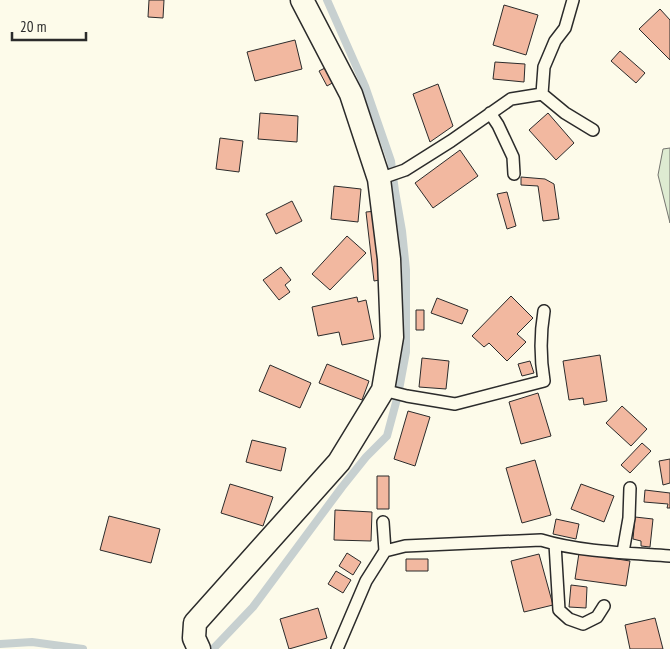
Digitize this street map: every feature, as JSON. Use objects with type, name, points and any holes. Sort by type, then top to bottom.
[{"type":"street","points":[[197,644],[195,623],[338,462],[387,392],[392,337],[384,178],[351,94],[302,0]]},
{"type":"lane","points":[[542,94],[544,67],[555,41],[565,28],[573,0]]},
{"type":"lane","points":[[384,178],[405,170],[452,141],[490,112],[511,99],[542,94],[565,113],[593,130]]},
{"type":"lane","points":[[490,112],[513,157],[514,174]]},
{"type":"lane","points":[[387,392],[455,404],[544,381],[540,363],[540,336],[544,311]]},
{"type":"lane","points":[[623,552],[630,488]]},
{"type":"lane","points":[[337,649],[366,580],[385,551],[383,522]]},
{"type":"lane","points":[[385,551],[404,546],[541,540],[555,544],[670,556]]},
{"type":"lane","points":[[555,544],[559,610],[569,619],[583,624],[597,617],[604,606]]},
{"type":"green space","points":[[670,148],[670,223],[658,175],[663,149]]},
{"type":"building","points":[[149,0],[164,0],[163,18],[148,17]]},
{"type":"building","points":[[504,5],[538,15],[526,55],[493,45]]},
{"type":"building","points":[[660,9],[670,20],[670,60],[639,29]]},
{"type":"building","points":[[295,40],[302,69],[255,81],[247,52]]},
{"type":"building","points":[[620,51],[645,73],[636,83],[611,61]]},
{"type":"building","points":[[495,62],[525,64],[524,82],[493,79]]},
{"type":"building","points":[[327,67],[334,82],[327,86],[319,71]]},
{"type":"building","points":[[438,84],[453,126],[430,142],[413,94]]},
{"type":"building","points":[[260,113],[298,116],[297,142],[258,139]]},
{"type":"building","points":[[548,113],[574,143],[556,160],[529,130]]},
{"type":"building","points":[[220,138],[243,141],[239,172],[216,169]]},
{"type":"building","points":[[460,150],[478,176],[433,208],[415,183]]},
{"type":"building","points":[[521,177],[545,179],[554,184],[559,219],[543,221],[538,186],[521,185]]},
{"type":"building","points":[[334,186],[361,189],[358,222],[331,219]]},
{"type":"building","points":[[507,192],[516,226],[507,229],[497,194]]},
{"type":"building","points":[[292,201],[302,221],[276,234],[266,214]]},
{"type":"building","points":[[377,211],[385,279],[374,281],[366,212]]},
{"type":"building","points":[[347,236],[366,253],[330,290],[312,274]]},
{"type":"building","points":[[281,267],[291,280],[285,285],[290,292],[279,300],[263,280]]},
{"type":"building","points":[[511,296],[533,318],[517,334],[526,342],[507,361],[489,343],[484,347],[472,336]]},
{"type":"building","points":[[357,297],[358,302],[366,300],[374,339],[342,345],[339,332],[318,336],[312,307]]},
{"type":"building","points":[[437,298],[468,310],[462,324],[431,313]]},
{"type":"building","points":[[416,310],[424,310],[424,330],[416,330]]},
{"type":"building","points":[[600,355],[607,401],[584,405],[583,398],[569,400],[563,361]]},
{"type":"building","points":[[422,358],[449,361],[446,389],[419,387]]},
{"type":"building","points":[[530,361],[534,373],[522,376],[518,364]]},
{"type":"building","points":[[327,364],[369,381],[362,400],[319,383]]},
{"type":"building","points":[[270,365],[311,383],[300,408],[259,391]]},
{"type":"building","points":[[538,393],[551,436],[521,444],[509,402]]},
{"type":"building","points":[[622,406],[647,429],[631,446],[606,423]]},
{"type":"building","points":[[408,411],[430,417],[415,466],[394,459]]},
{"type":"building","points":[[252,440],[286,448],[281,471],[246,462]]},
{"type":"building","points":[[642,443],[651,451],[630,473],[621,465]]},
{"type":"building","points":[[670,459],[670,483],[663,485],[659,461]]},
{"type":"building","points":[[535,460],[551,515],[522,523],[506,468]]},
{"type":"building","points":[[377,476],[389,476],[389,509],[377,509]]},
{"type":"building","points":[[230,484],[273,497],[263,526],[221,513]]},
{"type":"building","points":[[581,484],[614,496],[604,522],[571,509]]},
{"type":"building","points":[[645,490],[670,493],[670,508],[667,508],[668,504],[644,502]]},
{"type":"building","points":[[335,510],[372,512],[371,541],[334,540]]},
{"type":"building","points":[[109,516],[160,529],[151,563],[100,550]]},
{"type":"building","points":[[635,517],[653,519],[650,547],[641,546],[641,541],[633,539]]},
{"type":"building","points":[[556,519],[579,524],[576,539],[553,534]]},
{"type":"building","points":[[347,553],[361,562],[353,575],[339,566]]},
{"type":"building","points":[[579,553],[630,561],[626,586],[575,579]]},
{"type":"building","points":[[539,554],[553,605],[524,612],[511,561]]},
{"type":"building","points":[[406,559],[428,559],[428,571],[406,571]]},
{"type":"building","points":[[336,571],[351,580],[343,593],[328,584]]},
{"type":"building","points":[[571,585],[587,587],[586,608],[569,607]]},
{"type":"building","points":[[318,608],[327,638],[289,649],[280,619]]},
{"type":"building","points":[[655,618],[663,649],[630,649],[625,625]]},
{"type":"waterway","points":[[213,649],[253,607],[342,487],[366,457],[387,436],[398,395],[406,352],[406,270],[391,161],[365,86],[327,0]]},
{"type":"waterway","points":[[0,644],[32,642],[83,649]]}]
